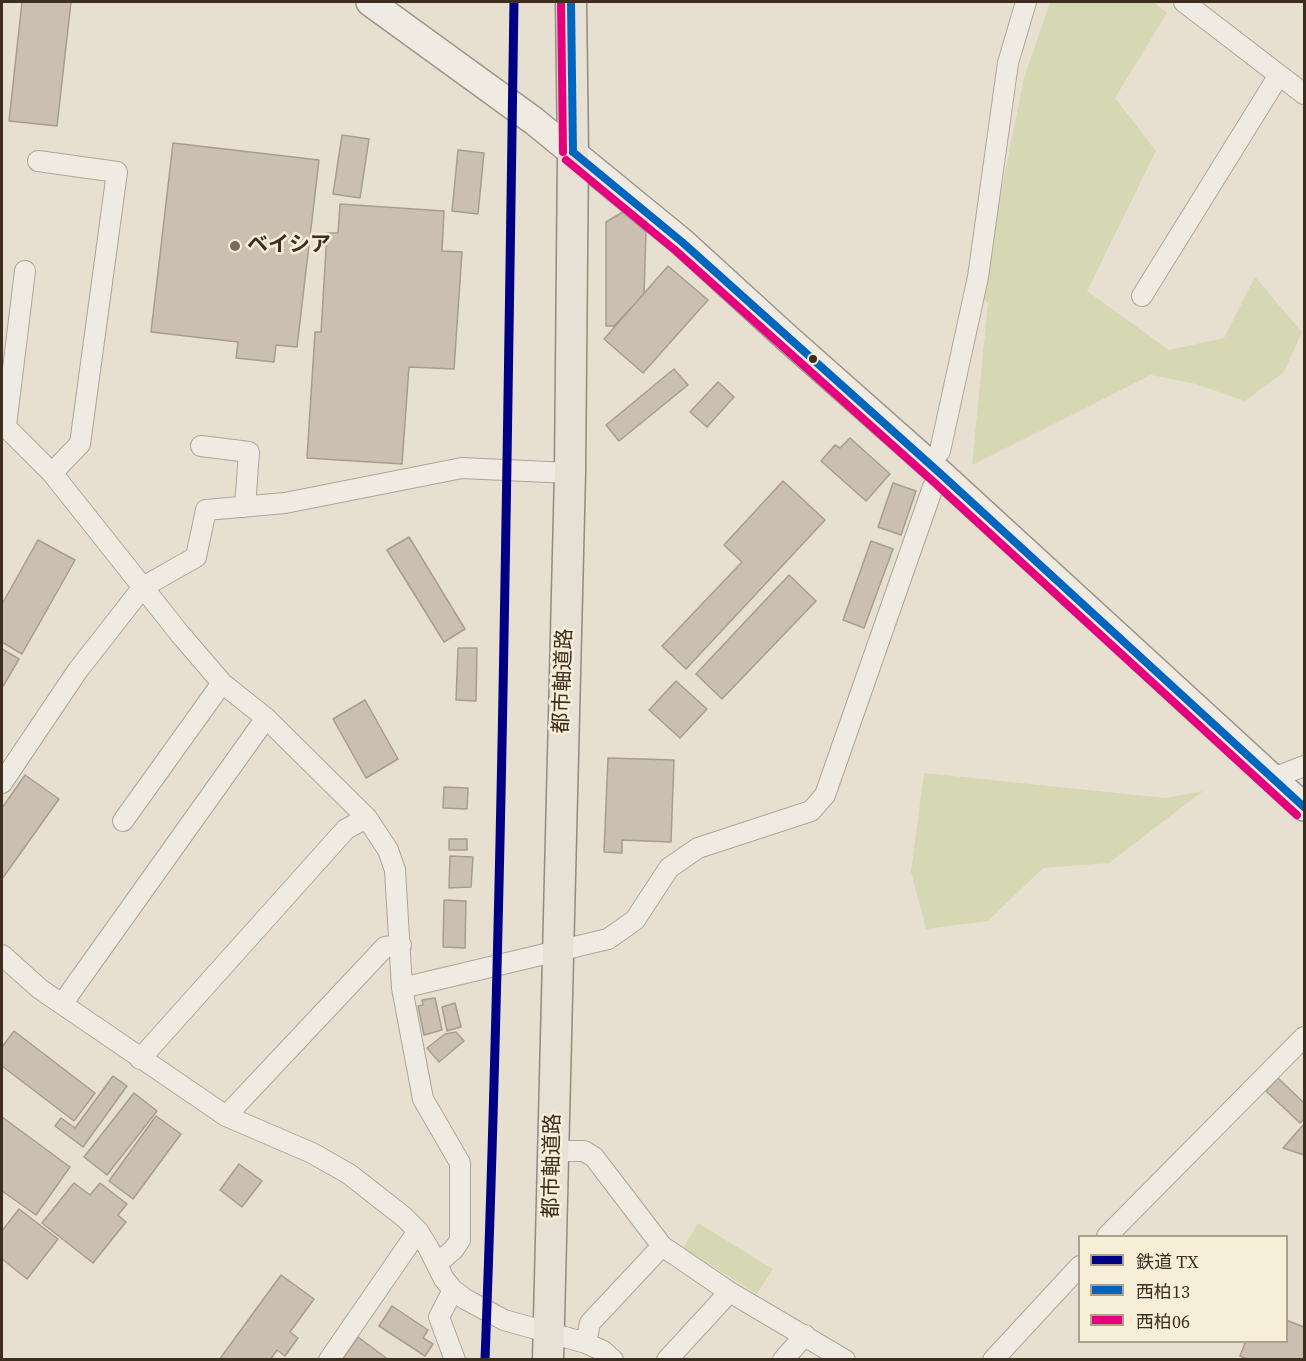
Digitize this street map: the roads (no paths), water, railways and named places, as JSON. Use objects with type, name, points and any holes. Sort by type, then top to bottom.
[{"type":"main road","points":[[370,2],[448,57],[573,152],[682,242],[1305,807]]},
{"type":"main road","name":"都市軸道路","points":[[548,1346],[570,473],[573,152],[571,2]]},
{"type":"street","points":[[402,988],[608,939],[635,920],[669,868],[698,848],[811,811],[825,795],[933,487],[978,277],[1008,63],[1026,2]]},
{"type":"street","points":[[1184,2],[1305,94]]},
{"type":"street","points":[[1142,296],[1279,75]]},
{"type":"street","points":[[38,161],[117,172],[80,444],[52,473]]},
{"type":"street","points":[[25,271],[4,424],[52,473],[222,683],[266,718],[367,818],[388,850],[394,870],[401,945],[402,988],[423,1099],[460,1164],[460,1240],[454,1249],[437,1264]]},
{"type":"street","points":[[201,446],[249,452],[245,507]]},
{"type":"street","points":[[2,783],[78,670],[143,587],[196,557],[206,510],[285,503],[462,468],[570,473]]},
{"type":"street","points":[[123,821],[222,683]]},
{"type":"street","points":[[62,1004],[266,718]]},
{"type":"street","points":[[1276,780],[1281,775],[1305,766]]},
{"type":"street","points":[[140,1059],[346,829],[367,818]]},
{"type":"street","points":[[226,1116],[386,947],[401,945]]},
{"type":"street","points":[[2,954],[40,989],[226,1116],[312,1153],[349,1174],[404,1217],[418,1232],[444,1279],[465,1299],[548,1346],[586,1343],[614,1359]]},
{"type":"street","points":[[1108,1235],[1305,1037]]},
{"type":"street","points":[[554,1151],[584,1151],[594,1157],[662,1246],[728,1291],[845,1359]]},
{"type":"street","points":[[329,1359],[418,1232]]},
{"type":"street","points":[[586,1343],[590,1323],[662,1246]]},
{"type":"street","points":[[993,1359],[1078,1268]]},
{"type":"street","points":[[453,1290],[439,1317],[455,1359]]},
{"type":"street","points":[[667,1359],[728,1291]]},
{"type":"street","points":[[783,1359],[805,1335]]},
{"type":"rail line","name":"TX","points":[[485,1360],[500,851],[514,2]]},
{"type":"place","name":"ベイシア","points":[[235,246]]}]
